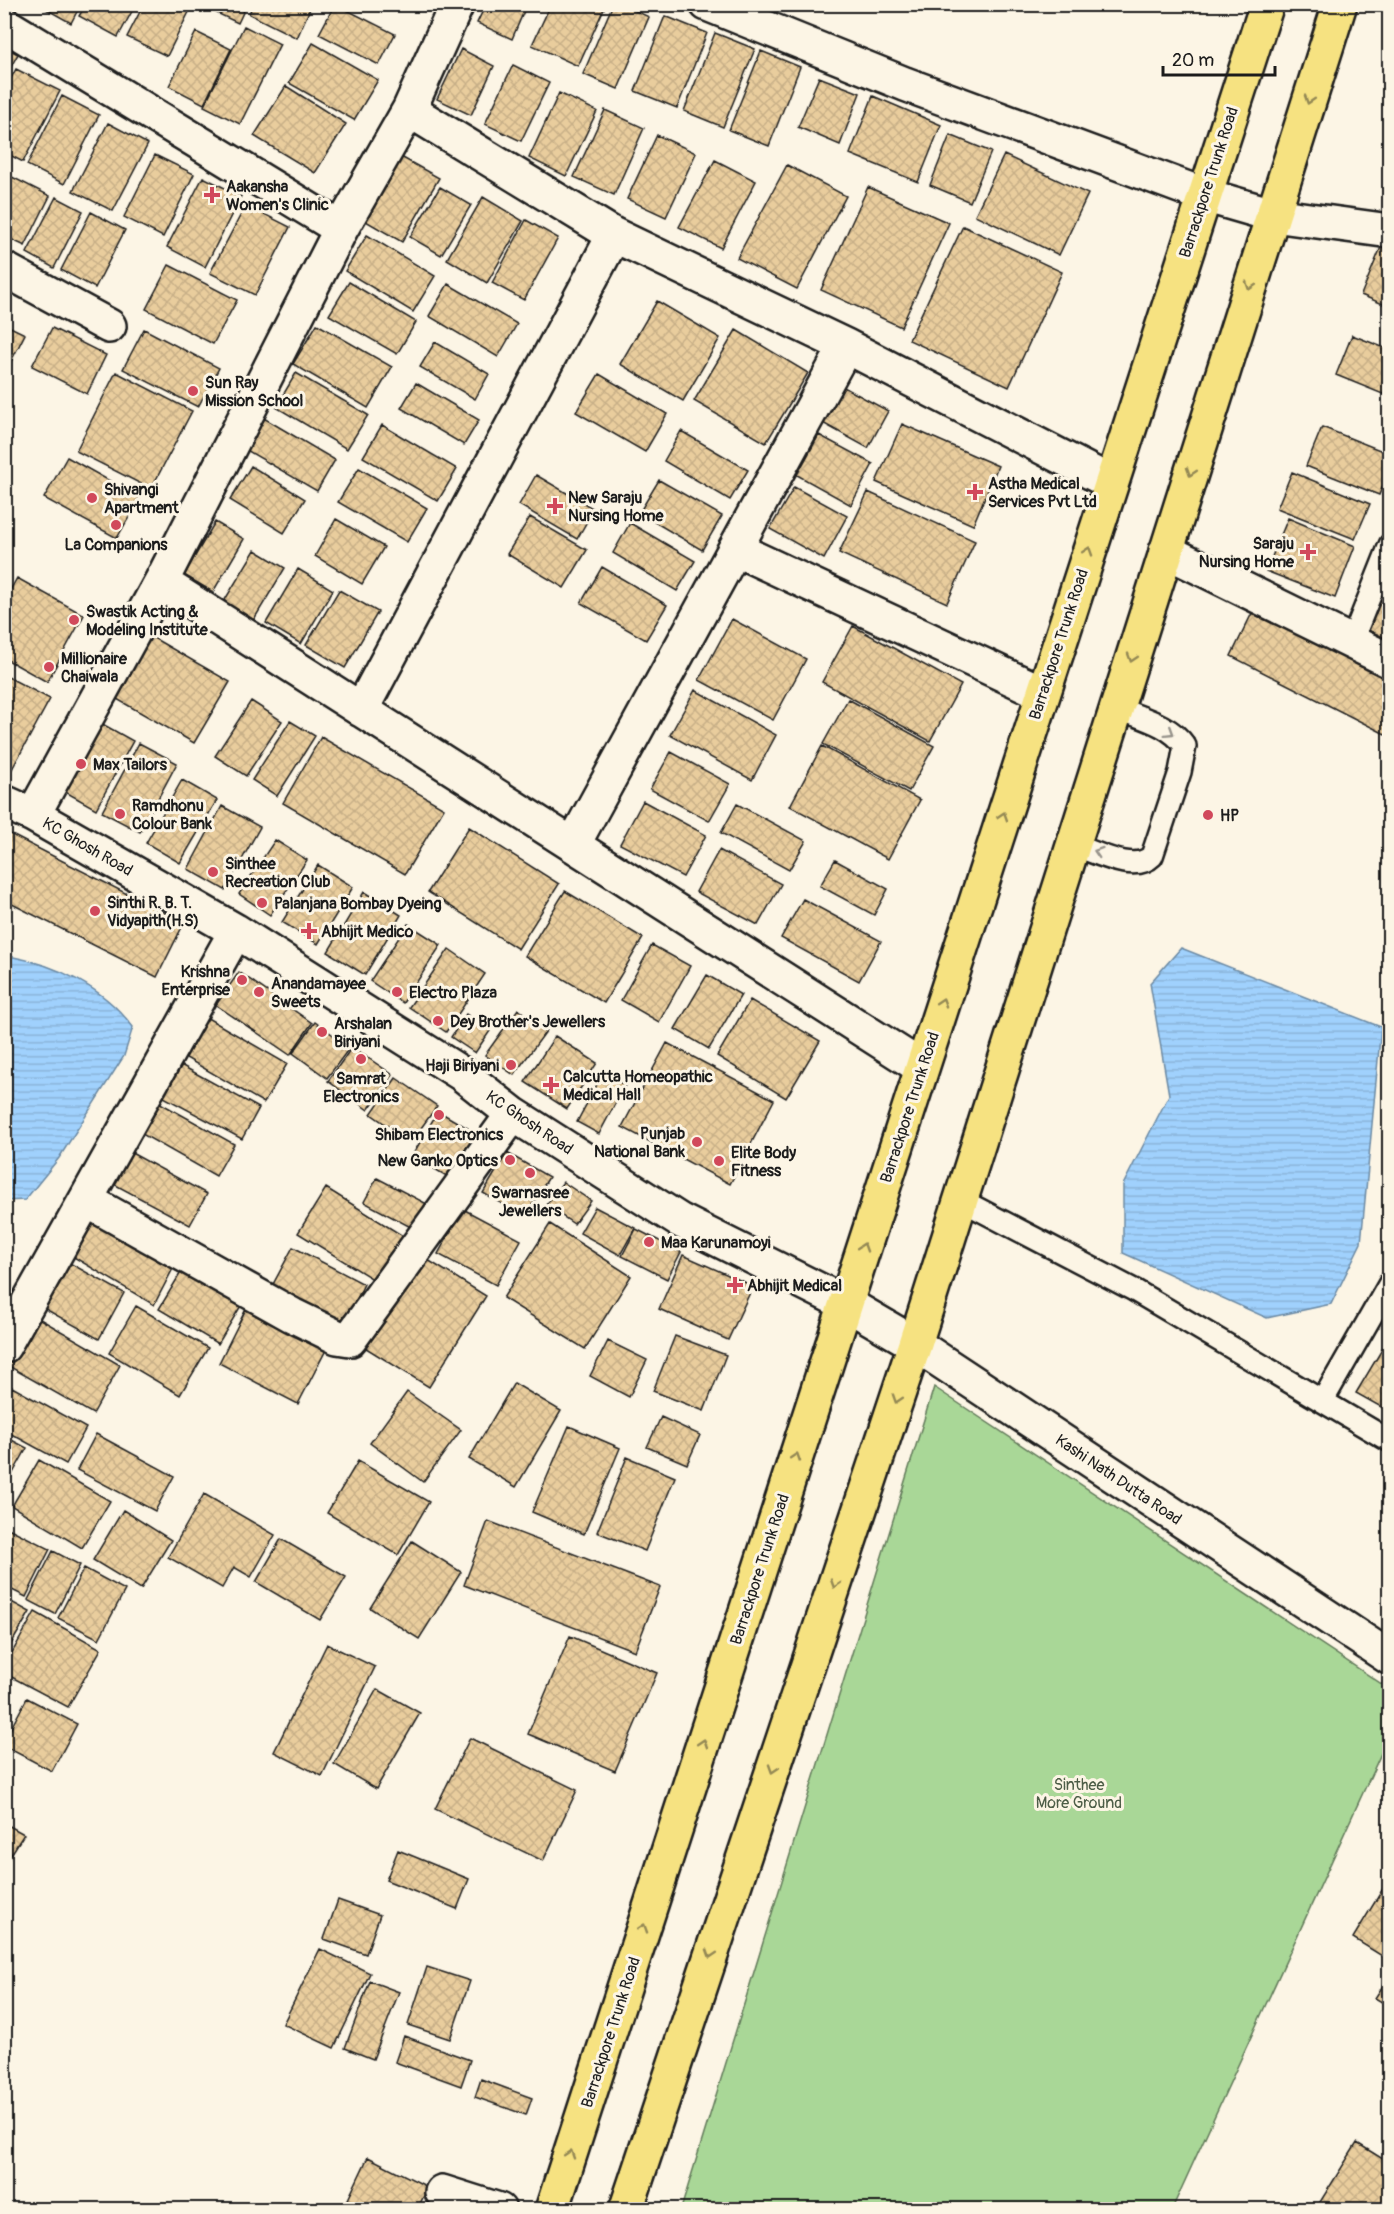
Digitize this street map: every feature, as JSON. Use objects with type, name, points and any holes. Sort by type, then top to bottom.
[{"type":"main road","name":"Barrackpore Trunk Road","points":[[552,2210],[1110,482],[1267,4]]},
{"type":"main road","points":[[626,2210],[915,1344],[1340,4]]},
{"type":"street","points":[[19,809],[161,582],[341,229],[409,110],[457,4]]},
{"type":"street","points":[[707,4],[905,84],[1204,195],[1273,215],[1389,231]]},
{"type":"street","points":[[4,24],[341,229]]},
{"type":"street","points":[[409,110],[614,235],[846,346],[1110,482]]},
{"type":"street","points":[[361,710],[614,235]]},
{"type":"street","points":[[4,269],[109,326]]},
{"type":"street","points":[[573,845],[846,346]]},
{"type":"street","points":[[735,549],[1043,693]]},
{"type":"street","points":[[1166,551],[1389,661]]},
{"type":"street","points":[[161,582],[921,1068]]},
{"type":"street","name":"KC Ghosh Road","points":[[19,809],[236,931],[462,1074],[513,1114],[679,1220],[845,1303]]},
{"type":"street","points":[[4,1346],[236,931]]},
{"type":"street","points":[[86,1200],[292,1315],[337,1337],[350,1339],[513,1114]]},
{"type":"street","name":"Kashi Nath Dutta Road","points":[[845,1303],[915,1344],[1389,1658]]},
{"type":"street","points":[[442,2192],[499,2210]]},
{"type":"lane","points":[[1352,643],[1389,545]]},
{"type":"lane","points":[[1073,845],[1134,864],[1146,862],[1152,856],[1180,772],[1185,746],[1179,737],[1167,729],[1117,708]]},
{"type":"lane","points":[[961,1200],[1134,1290],[1389,1441]]},
{"type":"lane","points":[[1323,1401],[1389,1283]]},
{"type":"green space","name":"Sinthee More Ground","points":[[934,1387],[1389,1689],[1389,1736],[1172,2209],[681,2209]]},
{"type":"water","points":[[1181,948],[1381,1027],[1361,1243],[1331,1304],[1267,1318],[1123,1253],[1123,1185],[1169,1095],[1150,983]]},
{"type":"water","points":[[9,956],[44,965],[78,980],[108,1000],[133,1027],[124,1056],[59,1158],[25,1200],[4,1201],[4,958]]},
{"type":"building","points":[[37,4],[81,4],[71,23]]},
{"type":"building","points":[[86,4],[136,4],[118,37],[79,16]]},
{"type":"building","points":[[144,4],[193,4],[167,56],[127,37]]},
{"type":"building","points":[[208,4],[247,4],[238,23],[206,8]]},
{"type":"building","points":[[253,4],[312,4],[297,38],[249,14]]},
{"type":"building","points":[[335,4],[395,34],[379,65],[319,34]]},
{"type":"building","points":[[486,4],[527,4],[512,39],[477,23]]},
{"type":"building","points":[[551,4],[606,4],[578,66],[532,45]]},
{"type":"building","points":[[613,4],[621,4],[649,17],[618,89],[583,74]]},
{"type":"building","points":[[665,16],[707,33],[677,108],[635,91]]},
{"type":"building","points":[[244,26],[280,44],[240,124],[204,106]]},
{"type":"building","points":[[196,32],[231,49],[204,104],[169,86]]},
{"type":"building","points":[[715,33],[755,49],[723,127],[684,111]]},
{"type":"building","points":[[313,43],[378,80],[354,120],[289,83]]},
{"type":"building","points":[[4,47],[18,54],[4,79]]},
{"type":"building","points":[[461,49],[494,66],[471,115],[437,99]]},
{"type":"building","points":[[761,51],[800,67],[769,146],[729,130]]},
{"type":"building","points":[[513,65],[549,83],[521,141],[485,124]]},
{"type":"building","points":[[16,69],[60,91],[23,162],[4,152],[4,91]]},
{"type":"building","points":[[819,77],[860,93],[840,145],[798,127]]},
{"type":"building","points":[[286,86],[346,124],[315,173],[254,136]]},
{"type":"building","points":[[559,93],[597,111],[566,176],[529,158]]},
{"type":"building","points":[[62,96],[99,115],[64,184],[27,165]]},
{"type":"building","points":[[873,96],[941,125],[918,182],[850,154]]},
{"type":"building","points":[[605,110],[644,128],[614,195],[574,177]]},
{"type":"building","points":[[108,123],[148,144],[113,211],[73,191]]},
{"type":"building","points":[[657,135],[696,153],[666,217],[627,199]]},
{"type":"building","points":[[950,135],[991,152],[970,202],[930,185]]},
{"type":"building","points":[[155,155],[194,174],[163,237],[124,217]]},
{"type":"building","points":[[1004,155],[1088,194],[1059,255],[975,215]]},
{"type":"building","points":[[401,157],[439,178],[402,242],[364,220]]},
{"type":"building","points":[[715,160],[756,181],[721,248],[679,227]]},
{"type":"building","points":[[787,165],[846,196],[797,289],[737,258]]},
{"type":"building","points":[[4,173],[50,196],[25,246],[4,236]]},
{"type":"building","points":[[203,177],[241,196],[205,267],[167,247]]},
{"type":"building","points":[[440,187],[471,205],[441,255],[410,237]]},
{"type":"building","points":[[868,187],[949,223],[901,327],[821,290]]},
{"type":"building","points":[[56,197],[83,211],[54,268],[27,253]]},
{"type":"building","points":[[483,197],[523,221],[487,283],[447,259]]},
{"type":"building","points":[[246,205],[290,227],[255,295],[210,273]]},
{"type":"building","points":[[91,212],[125,230],[95,288],[61,270]]},
{"type":"building","points":[[526,220],[558,238],[524,300],[492,283]]},
{"type":"building","points":[[963,226],[1062,272],[1009,387],[909,340]]},
{"type":"building","points":[[367,235],[435,276],[413,312],[345,271]]},
{"type":"building","points":[[1384,240],[1390,243],[1390,307],[1361,295]]},
{"type":"building","points":[[169,265],[237,300],[213,344],[146,309]]},
{"type":"building","points":[[349,282],[416,322],[397,354],[329,315]]},
{"type":"building","points":[[448,284],[517,324],[498,357],[429,316]]},
{"type":"building","points":[[657,301],[720,338],[683,401],[620,364]]},
{"type":"building","points":[[4,324],[25,334],[4,375]]},
{"type":"building","points":[[317,324],[392,367],[368,408],[293,364]]},
{"type":"building","points":[[52,328],[106,355],[87,394],[32,366]]},
{"type":"building","points":[[144,329],[219,368],[198,407],[123,369]]},
{"type":"building","points":[[736,330],[808,373],[766,443],[694,401]]},
{"type":"building","points":[[1352,335],[1390,350],[1390,397],[1336,375]]},
{"type":"building","points":[[435,342],[489,374],[475,399],[420,367]]},
{"type":"building","points":[[116,372],[192,411],[151,489],[76,451]]},
{"type":"building","points":[[296,373],[368,415],[347,449],[276,407]]},
{"type":"building","points":[[599,374],[667,414],[645,452],[576,412]]},
{"type":"building","points":[[416,383],[479,420],[464,445],[401,408]]},
{"type":"building","points":[[840,385],[888,411],[868,448],[819,421]]},
{"type":"building","points":[[262,417],[335,460],[317,491],[243,448]]},
{"type":"building","points":[[902,424],[998,466],[973,525],[876,482]]},
{"type":"building","points":[[382,425],[457,469],[438,501],[363,457]]},
{"type":"building","points":[[1322,427],[1390,454],[1390,469],[1379,495],[1306,466]]},
{"type":"building","points":[[681,431],[748,470],[730,500],[664,461]]},
{"type":"building","points":[[819,435],[873,464],[851,505],[797,475]]},
{"type":"building","name":"Shivangi Apartment","points":[[67,457],[140,498],[117,538],[44,498]]},
{"type":"building","points":[[251,466],[305,499],[284,533],[230,500]]},
{"type":"building","points":[[359,468],[427,508],[407,542],[338,502]]},
{"type":"building","points":[[1292,472],[1370,504],[1355,539],[1277,508]]},
{"type":"building","points":[[536,475],[594,509],[577,539],[519,505]]},
{"type":"building","points":[[659,480],[722,516],[702,550],[639,513]]},
{"type":"building","points":[[794,487],[847,516],[824,559],[770,529]]},
{"type":"building","points":[[868,492],[975,541],[947,603],[839,553]]},
{"type":"building","points":[[530,517],[587,550],[564,588],[507,554]]},
{"type":"building","points":[[1288,518],[1355,546],[1335,598],[1266,571]]},
{"type":"building","points":[[336,519],[384,547],[362,584],[315,556]]},
{"type":"building","points":[[215,522],[244,539],[213,592],[184,575]]},
{"type":"building","points":[[630,523],[695,561],[677,591],[613,553]]},
{"type":"building","points":[[255,550],[285,568],[253,621],[223,603]]},
{"type":"building","points":[[602,567],[667,605],[646,640],[581,603]]},
{"type":"building","points":[[298,569],[333,590],[301,644],[266,623]]},
{"type":"building","points":[[1390,572],[1390,640],[1365,629]]},
{"type":"building","points":[[17,578],[84,615],[47,682],[4,658],[4,601]]},
{"type":"building","points":[[339,590],[378,612],[345,668],[306,645]]},
{"type":"building","points":[[1256,605],[1390,673],[1389,736],[1231,656]]},
{"type":"building","points":[[732,619],[806,659],[773,720],[699,680]]},
{"type":"building","points":[[853,626],[961,685],[930,741],[822,682]]},
{"type":"building","points":[[143,632],[230,682],[194,743],[108,694]]},
{"type":"building","points":[[4,675],[50,699],[12,769],[4,765]]},
{"type":"building","points":[[695,690],[776,735],[752,780],[670,735]]},
{"type":"building","points":[[848,699],[934,746],[909,791],[823,744]]},
{"type":"building","points":[[251,701],[282,721],[246,776],[215,756]]},
{"type":"building","points":[[97,721],[133,741],[96,809],[60,789]]},
{"type":"building","points":[[290,721],[315,736],[277,796],[252,780]]},
{"type":"building","points":[[321,737],[444,808],[405,874],[283,803]]},
{"type":"building","points":[[139,743],[177,763],[140,832],[102,812]]},
{"type":"building","points":[[822,746],[920,800],[888,859],[790,806]]},
{"type":"building","points":[[671,752],[730,784],[709,821],[650,789]]},
{"type":"building","points":[[182,780],[217,800],[180,863],[146,843]]},
{"type":"building","points":[[643,801],[706,835],[683,877],[620,844]]},
{"type":"building","points":[[737,804],[806,841],[789,870],[721,833]]},
{"type":"building","points":[[222,806],[260,827],[225,890],[188,869]]},
{"type":"building","points":[[469,827],[559,884],[518,949],[428,892]]},
{"type":"building","name":"Sinthi R. B. T. Vidyapith(H.S)","points":[[4,831],[184,923],[157,977],[4,900]]},
{"type":"building","points":[[275,840],[307,860],[270,915],[239,894]]},
{"type":"building","points":[[719,850],[781,884],[758,925],[696,892]]},
{"type":"building","points":[[835,860],[888,889],[874,915],[820,886]]},
{"type":"building","points":[[318,865],[353,887],[318,944],[282,922]]},
{"type":"building","points":[[565,891],[643,938],[604,1003],[525,956]]},
{"type":"building","points":[[364,892],[401,915],[365,975],[328,952]]},
{"type":"building","points":[[803,899],[881,941],[859,981],[781,938]]},
{"type":"building","points":[[408,924],[441,945],[403,1003],[370,981]]},
{"type":"building","points":[[652,945],[690,966],[659,1022],[621,1000]]},
{"type":"building","points":[[449,949],[485,974],[446,1032],[409,1007]]},
{"type":"building","points":[[239,972],[312,1023],[290,1055],[216,1005]]},
{"type":"building","points":[[707,975],[741,995],[709,1049],[675,1029]]},
{"type":"building","points":[[750,1000],[820,1041],[786,1098],[717,1056]]},
{"type":"building","points":[[518,1009],[547,1030],[514,1075],[485,1055]]},
{"type":"building","points":[[197,1012],[287,1064],[264,1103],[174,1051]]},
{"type":"building","points":[[466,1014],[490,1031],[475,1053],[451,1037]]},
{"type":"building","points":[[315,1022],[350,1047],[327,1078],[293,1053]]},
{"type":"building","points":[[555,1036],[597,1063],[567,1109],[525,1082]]},
{"type":"building","points":[[667,1043],[774,1100],[730,1184],[622,1127]]},
{"type":"building","points":[[352,1047],[393,1075],[368,1110],[328,1081]]},
{"type":"building","points":[[177,1063],[259,1108],[242,1139],[160,1095]]},
{"type":"building","points":[[603,1073],[625,1085],[599,1134],[577,1122]]},
{"type":"building","points":[[396,1078],[437,1106],[411,1142],[371,1114]]},
{"type":"building","points":[[153,1099],[234,1144],[216,1176],[135,1130]]},
{"type":"building","points":[[438,1111],[483,1137],[457,1182],[412,1156]]},
{"type":"building","points":[[126,1150],[207,1194],[190,1225],[108,1181]]},
{"type":"building","points":[[507,1153],[549,1177],[525,1217],[483,1193]]},
{"type":"building","points":[[377,1178],[429,1205],[416,1230],[364,1202]]},
{"type":"building","points":[[563,1182],[591,1201],[574,1224],[546,1205]]},
{"type":"building","points":[[326,1188],[403,1236],[376,1281],[298,1233]]},
{"type":"building","points":[[595,1207],[635,1228],[620,1255],[580,1233]]},
{"type":"building","points":[[90,1209],[179,1257],[154,1305],[67,1253]]},
{"type":"building","points":[[463,1209],[521,1240],[496,1285],[438,1254]]},
{"type":"building","points":[[550,1224],[631,1276],[585,1349],[503,1298]]},
{"type":"building","points":[[636,1229],[681,1252],[667,1279],[622,1256]]},
{"type":"building","points":[[293,1247],[364,1284],[343,1328],[271,1288]]},
{"type":"building","points":[[683,1255],[753,1286],[728,1340],[659,1309]]},
{"type":"building","points":[[423,1257],[486,1296],[429,1387],[366,1348]]},
{"type":"building","points":[[64,1260],[124,1293],[99,1339],[38,1305]]},
{"type":"building","points":[[186,1264],[245,1299],[218,1344],[159,1309]]},
{"type":"building","points":[[248,1305],[328,1346],[298,1404],[219,1363]]},
{"type":"building","points":[[136,1306],[208,1348],[180,1395],[109,1353]]},
{"type":"building","points":[[33,1315],[120,1365],[93,1414],[5,1364]]},
{"type":"building","points":[[675,1336],[726,1355],[704,1411],[653,1391]]},
{"type":"building","points":[[1390,1336],[1390,1412],[1356,1393]]},
{"type":"building","points":[[608,1341],[647,1360],[629,1397],[590,1376]]},
{"type":"building","points":[[514,1383],[561,1411],[516,1487],[469,1459]]},
{"type":"building","points":[[12,1387],[86,1428],[66,1464],[4,1430],[4,1401]]},
{"type":"building","points":[[407,1392],[461,1430],[423,1482],[370,1443]]},
{"type":"building","points":[[661,1417],[700,1435],[687,1464],[647,1447]]},
{"type":"building","points":[[569,1426],[620,1448],[584,1534],[532,1512]]},
{"type":"building","points":[[96,1434],[174,1476],[155,1511],[77,1470]]},
{"type":"building","points":[[4,1436],[27,1448],[4,1489]]},
{"type":"building","points":[[627,1457],[675,1477],[645,1551],[597,1532]]},
{"type":"building","points":[[39,1460],[110,1501],[82,1548],[12,1506]]},
{"type":"building","points":[[358,1461],[429,1502],[398,1555],[327,1513]]},
{"type":"building","points":[[204,1494],[275,1535],[251,1577],[234,1567],[222,1588],[168,1557]]},
{"type":"building","points":[[123,1510],[171,1540],[141,1589],[93,1560]]},
{"type":"building","points":[[488,1521],[660,1587],[635,1651],[464,1585]]},
{"type":"building","points":[[4,1526],[50,1549],[26,1597],[4,1586]]},
{"type":"building","points":[[281,1539],[346,1577],[320,1620],[256,1582]]},
{"type":"building","points":[[412,1541],[461,1572],[419,1639],[370,1608]]},
{"type":"building","points":[[53,1551],[80,1565],[55,1614],[28,1600]]},
{"type":"building","points":[[84,1568],[125,1590],[99,1639],[58,1618]]},
{"type":"building","points":[[4,1598],[30,1612],[4,1656]]},
{"type":"building","points":[[35,1612],[101,1649],[68,1707],[4,1673],[4,1667]]},
{"type":"building","points":[[570,1636],[657,1673],[615,1771],[528,1734]]},
{"type":"building","points":[[327,1644],[375,1667],[322,1776],[274,1752]]},
{"type":"building","points":[[377,1689],[420,1713],[376,1789],[334,1764]]},
{"type":"building","points":[[27,1698],[77,1724],[52,1771],[4,1746],[4,1741]]},
{"type":"building","points":[[470,1738],[577,1790],[543,1861],[435,1809]]},
{"type":"building","points":[[4,1823],[24,1834],[4,1866]]},
{"type":"building","points":[[398,1850],[469,1879],[457,1909],[386,1880]]},
{"type":"building","points":[[1384,1887],[1390,1890],[1390,1961],[1353,1938]]},
{"type":"building","points":[[338,1900],[380,1915],[366,1954],[324,1939]]},
{"type":"building","points":[[320,1949],[370,1973],[334,2048],[283,2024]]},
{"type":"building","points":[[427,1967],[470,1981],[450,2039],[408,2025]]},
{"type":"building","points":[[1390,1975],[1390,2007],[1375,1998]]},
{"type":"building","points":[[370,1981],[399,1992],[373,2059],[345,2048]]},
{"type":"building","points":[[404,2036],[470,2060],[461,2086],[395,2062]]},
{"type":"building","points":[[481,2079],[532,2098],[526,2115],[475,2097]]},
{"type":"building","points":[[1357,2143],[1386,2161],[1390,2156],[1390,2210],[1315,2210]]},
{"type":"building","points":[[368,2157],[428,2187],[417,2210],[343,2210]]},
{"type":"place","name":"Aakansha Women's Clinic","points":[[212,195]]},
{"type":"place","name":"Sun Ray Mission School","points":[[193,391]]},
{"type":"place","name":"Astha Medical Services Pvt Ltd","points":[[975,492]]},
{"type":"place","name":"Shivangi Apartment","points":[[92,498]]},
{"type":"place","name":"New Saraju Nursing Home","points":[[555,506]]},
{"type":"place","name":"La Companions","points":[[116,525]]},
{"type":"place","name":"Saraju Nursing Home","points":[[1308,552]]},
{"type":"place","name":"Swastik Acting & Modeling Institute","points":[[74,620]]},
{"type":"place","name":"Millionaire Chaiwala","points":[[49,667]]},
{"type":"place","name":"Max Tailors","points":[[81,764]]},
{"type":"place","name":"Ramdhonu Colour Bank","points":[[120,814]]},
{"type":"place","name":"HP","points":[[1208,815]]},
{"type":"place","name":"Sinthee Recreation Club","points":[[213,872]]},
{"type":"place","name":"Palanjana Bombay Dyeing","points":[[262,903]]},
{"type":"place","name":"Sinthi R. B. T. Vidyapith(H.S)","points":[[95,911]]},
{"type":"place","name":"Abhijit Medico","points":[[309,931]]},
{"type":"place","name":"Krishna Enterprise","points":[[242,980]]},
{"type":"place","name":"Anandamayee Sweets","points":[[259,992]]},
{"type":"place","name":"Electro Plaza","points":[[397,992]]},
{"type":"place","name":"Dey Brother's Jewellers","points":[[438,1021]]},
{"type":"place","name":"Arshalan Biriyani","points":[[322,1032]]},
{"type":"place","name":"Samrat Electronics","points":[[361,1059]]},
{"type":"place","name":"Haji Biriyani","points":[[511,1065]]},
{"type":"place","name":"Calcutta Homeopathic Medical Hall","points":[[551,1085]]},
{"type":"place","name":"Shibam Electronics","points":[[439,1115]]},
{"type":"place","name":"Punjab National Bank","points":[[697,1142]]},
{"type":"place","name":"New Ganko Optics","points":[[510,1160]]},
{"type":"place","name":"Elite Body Fitness","points":[[719,1161]]},
{"type":"place","name":"Swarnasree Jewellers","points":[[530,1173]]},
{"type":"place","name":"Maa Karunamoyi","points":[[649,1242]]},
{"type":"place","name":"Abhijit Medical","points":[[735,1285]]}]
